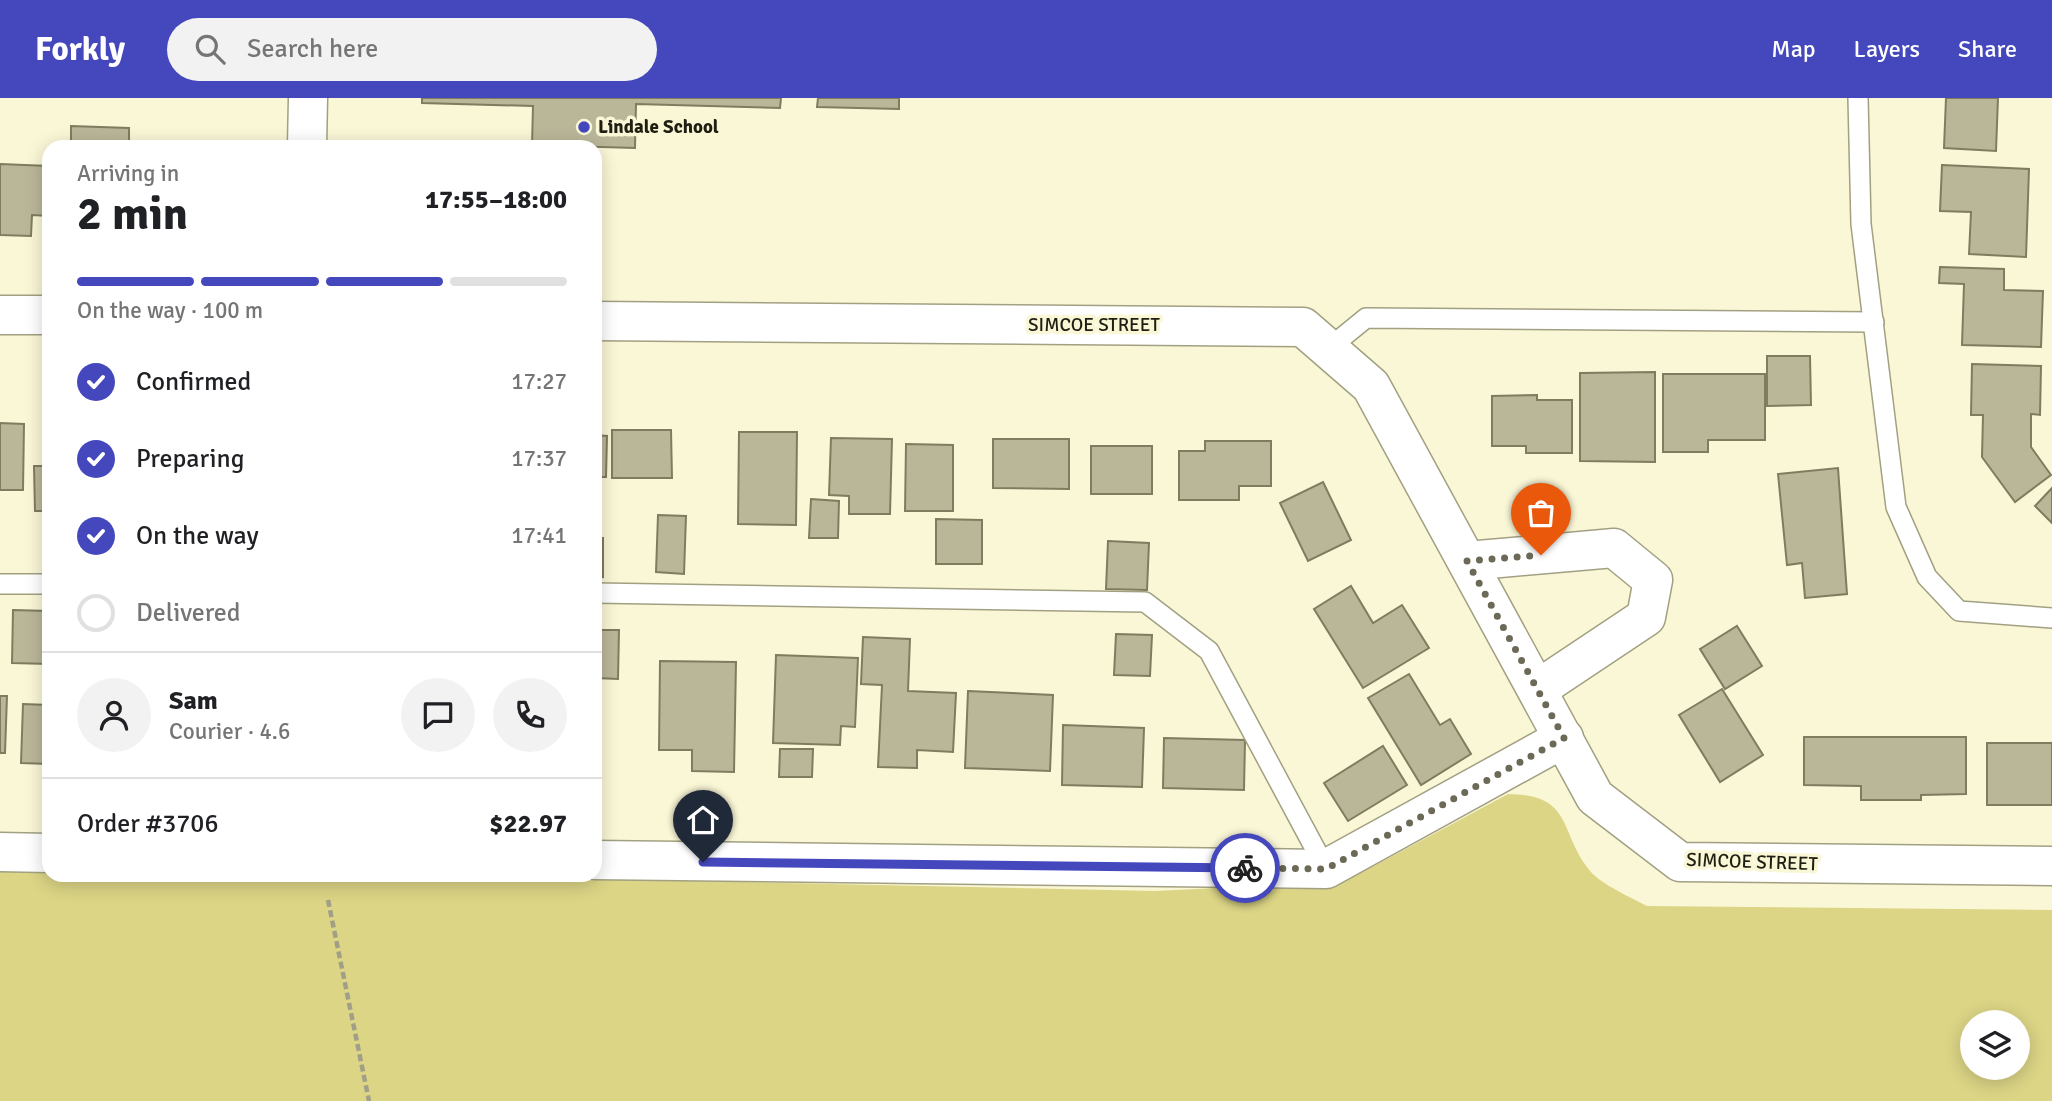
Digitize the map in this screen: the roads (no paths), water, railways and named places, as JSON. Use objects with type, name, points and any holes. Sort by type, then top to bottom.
[{"type":"street","points":[[307,140],[308,98]]},
{"type":"street","points":[[0,315],[42,315]]},
{"type":"street","name":"SIMCOE STREET","points":[[602,321],[1303,327],[1371,386],[1595,797],[1681,862],[2052,866]]},
{"type":"street","points":[[1467,561],[1614,548],[1653,580],[1646,617],[1538,690]]},
{"type":"street","points":[[602,860],[1326,869],[1564,738]]},
{"type":"street","points":[[0,852],[42,853]]},
{"type":"lane","points":[[1858,98],[1861,224],[1896,507],[1927,578],[1959,611],[2052,618]]},
{"type":"lane","points":[[1328,349],[1366,318],[1874,322]]},
{"type":"lane","points":[[0,584],[42,584]]},
{"type":"lane","points":[[602,593],[1145,602],[1209,651],[1326,869]]},
{"type":"place","name":"Lindale School","points":[[584,127]]}]
